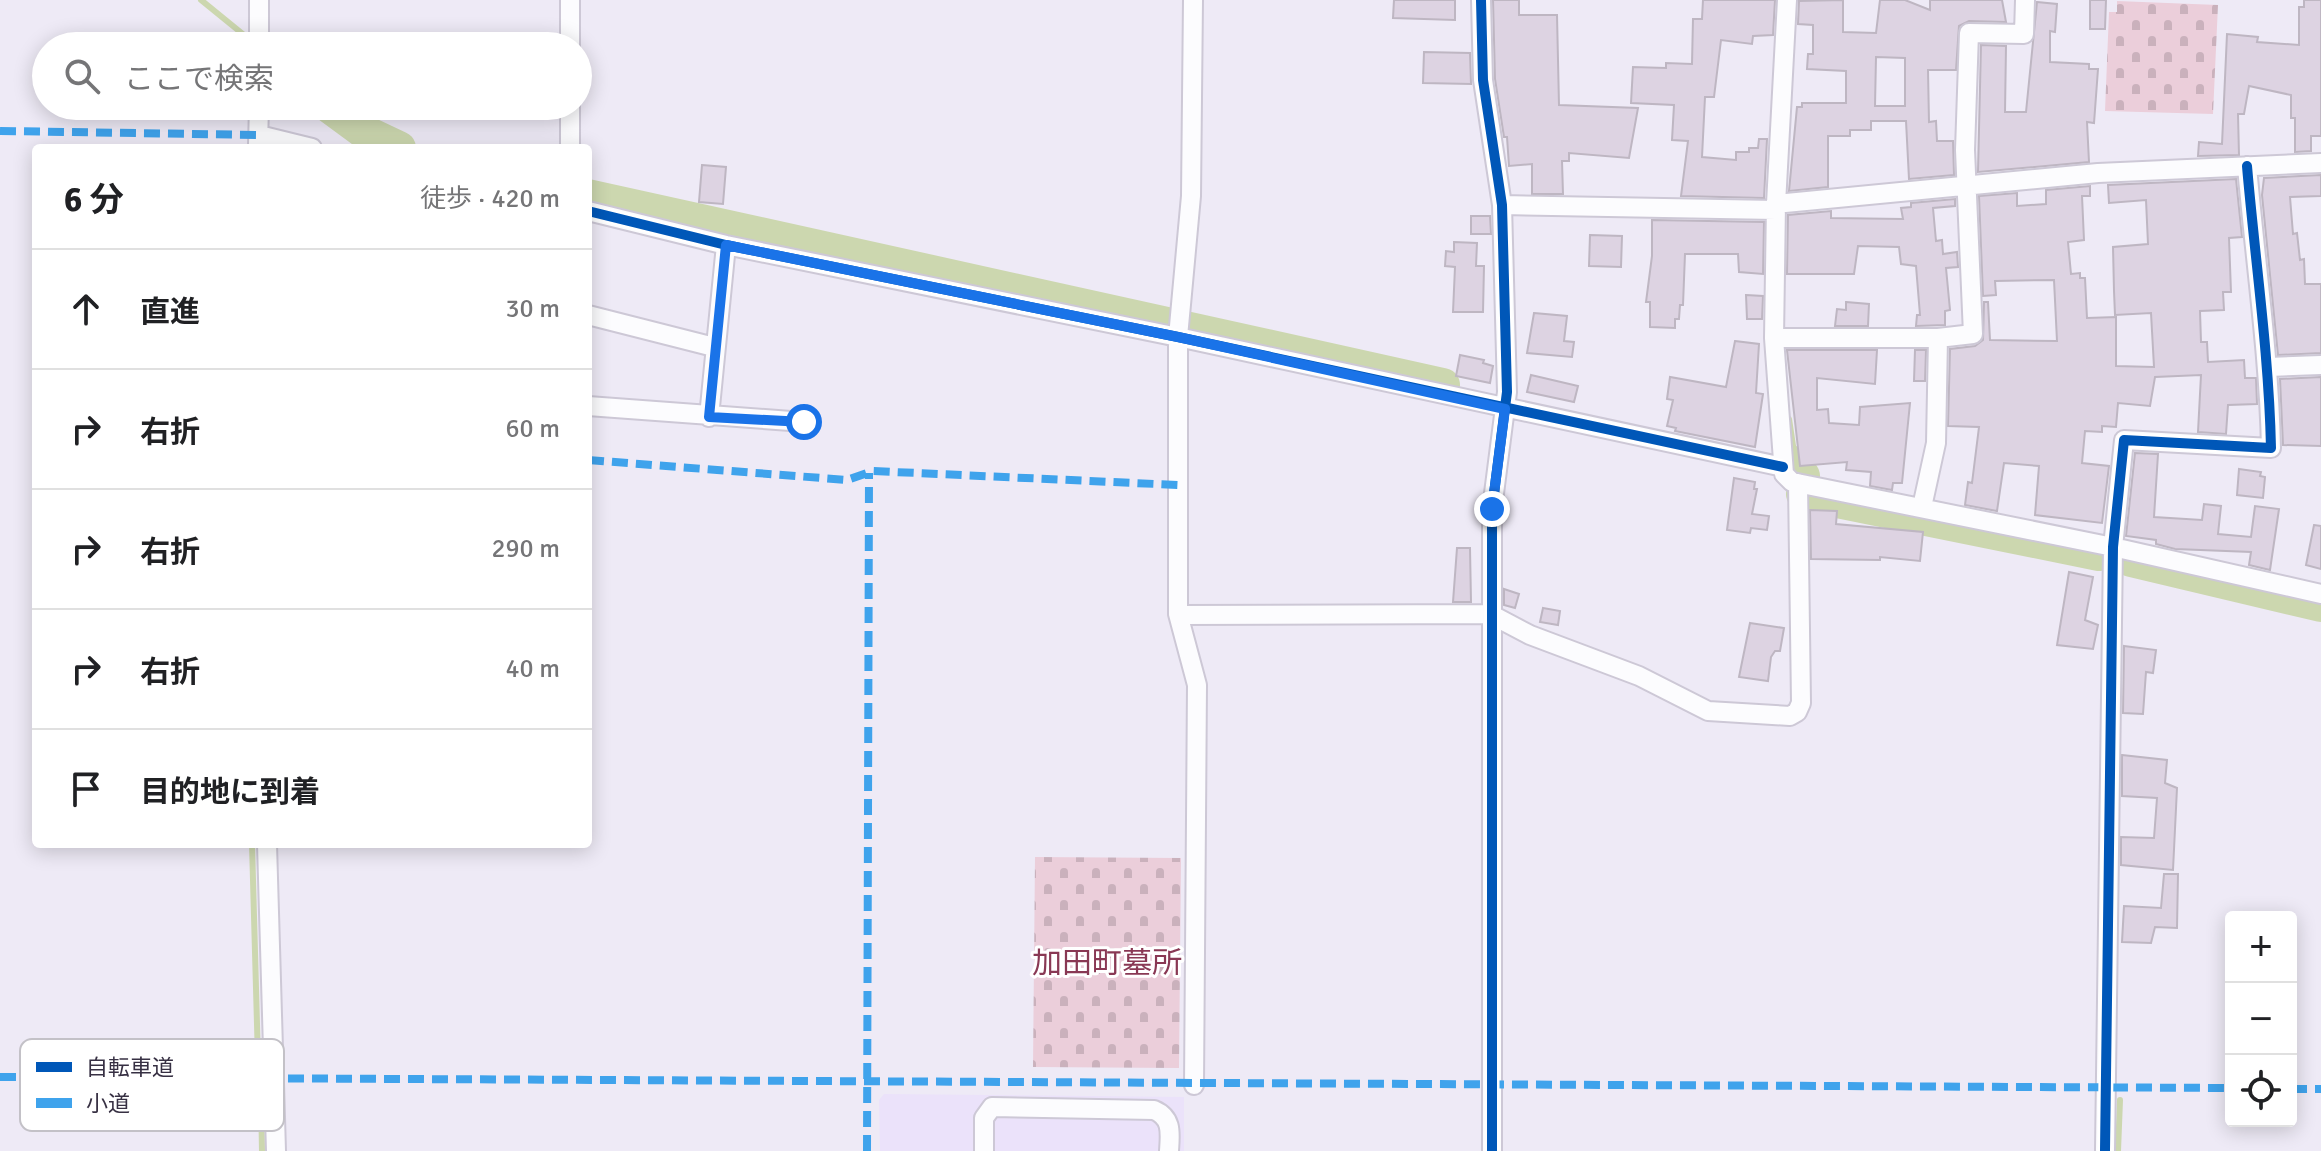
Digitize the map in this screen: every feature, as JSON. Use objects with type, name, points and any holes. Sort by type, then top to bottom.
[{"type":"street","points":[[259,0],[259,32]]},
{"type":"street","points":[[570,0],[570,32]]},
{"type":"street","points":[[1193,0],[1191,196],[1179,330],[1179,615],[1197,685],[1194,1085]]},
{"type":"street","points":[[1481,0],[1483,80],[1502,205],[1506,403],[1492,509],[1492,1151]]},
{"type":"street","points":[[1787,0],[1776,207],[1774,338],[1784,474],[1798,483],[2113,547],[2321,594]]},
{"type":"street","points":[[1774,338],[1938,338],[1973,334],[1965,150],[1969,33],[2024,34],[2025,0]]},
{"type":"street","points":[[258,142],[259,120]]},
{"type":"street","points":[[570,120],[570,144]]},
{"type":"street","points":[[1502,205],[1776,207],[1967,183],[2321,163]]},
{"type":"street","points":[[2105,1151],[2113,547],[2124,440],[2271,448],[2269,367],[2257,280],[2247,166]]},
{"type":"street","points":[[592,212],[726,245],[1179,330],[1783,467]]},
{"type":"street","points":[[709,417],[726,245]]},
{"type":"street","points":[[592,316],[714,347]]},
{"type":"street","points":[[1922,507],[1936,443],[1938,338]]},
{"type":"street","points":[[2269,367],[2321,365]]},
{"type":"street","points":[[592,406],[804,422]]},
{"type":"street","points":[[1179,615],[1492,614],[1530,635],[1639,676],[1708,711],[1790,716],[1797,712],[1801,703],[1798,483]]},
{"type":"street","points":[[267,848],[273,1039]]},
{"type":"street","points":[[984,1151],[984,1118],[992,1107],[1154,1110],[1162,1113],[1170,1125],[1169,1151]]},
{"type":"street","points":[[275,1131],[276,1151]]},
{"type":"shaded area","points":[[884,1094],[1184,1097],[1184,1151],[880,1151],[879,1100]]},
{"type":"green space","points":[[2117,1],[2218,5],[2213,114],[2105,111],[2109,12],[2117,12]]},
{"type":"green space","name":"加田町墓所","points":[[1035,857],[1181,858],[1179,1068],[1033,1067]]},
{"type":"building","points":[[1394,0],[1455,0],[1455,20],[1393,18]]},
{"type":"building","points":[[1493,0],[1519,0],[1519,15],[1557,15],[1559,105],[1638,108],[1629,158],[1569,153],[1569,161],[1562,161],[1563,194],[1532,194],[1532,164],[1509,166],[1507,137],[1504,137],[1495,79]]},
{"type":"building","points":[[1703,0],[1775,0],[1773,35],[1753,36],[1752,44],[1721,40],[1714,97],[1705,97],[1702,157],[1736,160],[1736,152],[1749,152],[1749,148],[1758,148],[1759,139],[1767,139],[1764,198],[1681,196],[1688,141],[1672,140],[1674,105],[1631,103],[1633,67],[1666,68],[1666,63],[1692,64],[1693,19],[1702,19]]},
{"type":"building","points":[[1843,0],[1843,32],[1876,33],[1880,0],[1905,0],[1930,10],[1930,0],[2002,0],[2006,22],[1969,21],[1959,26],[1956,70],[1928,70],[1929,122],[1936,121],[1937,141],[1953,141],[1954,175],[1909,179],[1906,121],[1871,121],[1871,130],[1850,130],[1850,136],[1828,136],[1828,187],[1789,191],[1797,107],[1802,107],[1802,103],[1846,103],[1846,71],[1807,69],[1808,54],[1813,54],[1813,25],[1798,24],[1799,1]],"holes":[[[1876,57],[1905,58],[1905,106],[1875,106]]]},
{"type":"building","points":[[2090,0],[2106,0],[2105,29],[2090,29]]},
{"type":"building","points":[[2304,0],[2321,0],[2321,136],[2311,136],[2311,151],[2295,152],[2291,95],[2249,86],[2244,114],[2238,114],[2239,155],[2198,156],[2199,142],[2222,144],[2227,34],[2258,37],[2257,42],[2299,45],[2299,7],[2304,7]]},
{"type":"building","points":[[2037,2],[2057,4],[2055,32],[2050,31],[2050,62],[2089,64],[2089,69],[2098,69],[2094,123],[2087,122],[2089,162],[1978,172],[1981,45],[2006,46],[2005,112],[2026,112]]},
{"type":"building","points":[[1424,52],[1470,53],[1471,84],[1423,83]]},
{"type":"building","points":[[702,165],[726,167],[723,204],[699,202]]},
{"type":"building","points":[[2321,175],[2321,196],[2290,197],[2293,234],[2297,233],[2300,260],[2304,259],[2305,284],[2321,284],[2321,353],[2278,355],[2262,195],[2264,178]]},
{"type":"building","points":[[2236,179],[2242,237],[2229,238],[2231,292],[2223,292],[2224,310],[2200,311],[2201,342],[2207,342],[2208,362],[2244,360],[2245,378],[2256,378],[2257,404],[2228,405],[2226,434],[2198,432],[2201,375],[2155,377],[2150,406],[2118,403],[2116,427],[2102,426],[2102,432],[2085,431],[2082,463],[2109,466],[2102,523],[2035,515],[2039,466],[2004,463],[1997,511],[1965,505],[1968,482],[1972,483],[1979,427],[1948,426],[1950,349],[1975,346],[1983,340],[1984,302],[1988,302],[1990,340],[2057,341],[2054,280],[1995,281],[1996,295],[1983,296],[1979,196],[2017,193],[2017,206],[2046,204],[2046,190],[2090,186],[2090,196],[2082,196],[2084,240],[2068,242],[2071,274],[2080,273],[2080,278],[2085,278],[2087,318],[2116,317],[2116,366],[2154,367],[2151,313],[2115,315],[2113,247],[2148,244],[2146,200],[2109,203],[2108,185]]},
{"type":"building","points":[[1955,199],[1955,206],[1933,208],[1936,241],[1942,240],[1943,254],[1957,252],[1958,267],[1946,268],[1950,310],[1945,311],[1945,325],[1916,326],[1917,315],[1920,315],[1916,266],[1901,264],[1899,247],[1858,246],[1854,274],[1787,274],[1788,215],[1831,211],[1831,218],[1903,219],[1901,208],[1911,207],[1911,203]]},
{"type":"building","points":[[1471,216],[1490,216],[1491,234],[1471,234]]},
{"type":"building","points":[[1652,220],[1764,222],[1763,274],[1739,272],[1738,254],[1685,254],[1683,305],[1680,305],[1679,319],[1675,319],[1675,328],[1650,327],[1650,302],[1646,302],[1652,256]]},
{"type":"building","points":[[1590,235],[1622,236],[1621,267],[1589,266]]},
{"type":"building","points":[[1454,242],[1477,243],[1476,266],[1484,266],[1483,312],[1453,312],[1455,267],[1445,266],[1446,251],[1454,252]]},
{"type":"building","points":[[1746,295],[1763,296],[1762,319],[1747,319]]},
{"type":"building","points":[[1846,302],[1869,304],[1868,326],[1835,326],[1837,309],[1846,310]]},
{"type":"building","points":[[1534,313],[1567,316],[1564,341],[1574,342],[1572,357],[1527,353]]},
{"type":"building","points":[[1735,341],[1759,344],[1756,393],[1763,394],[1755,447],[1675,431],[1676,428],[1667,426],[1673,400],[1667,399],[1670,377],[1726,387]]},
{"type":"building","points":[[1787,350],[1877,350],[1875,384],[1817,378],[1817,410],[1828,409],[1829,423],[1859,425],[1860,407],[1910,403],[1902,483],[1893,483],[1892,490],[1870,486],[1871,472],[1846,470],[1847,462],[1800,466]]},
{"type":"building","points":[[1915,350],[1926,350],[1925,381],[1914,381]]},
{"type":"building","points":[[1460,355],[1484,360],[1483,363],[1493,366],[1490,383],[1456,376]]},
{"type":"building","points":[[1531,375],[1578,386],[1574,402],[1527,392]]},
{"type":"building","points":[[2321,377],[2321,446],[2283,445],[2280,379]]},
{"type":"building","points":[[2135,453],[2158,454],[2154,517],[2202,520],[2204,504],[2221,506],[2218,534],[2251,537],[2255,506],[2279,509],[2270,570],[2249,565],[2251,552],[2175,549],[2156,544],[2156,540],[2126,536]]},
{"type":"building","points":[[2239,469],[2261,472],[2260,476],[2265,477],[2263,498],[2237,495]]},
{"type":"building","points":[[1734,478],[1755,482],[1754,489],[1757,489],[1752,514],[1769,516],[1767,530],[1751,528],[1750,533],[1727,530]]},
{"type":"building","points":[[1810,510],[1837,511],[1836,524],[1923,532],[1920,561],[1880,557],[1880,560],[1811,559]]},
{"type":"building","points":[[2314,525],[2321,526],[2321,569],[2306,565]]},
{"type":"building","points":[[1457,548],[1470,548],[1471,602],[1453,602]]},
{"type":"building","points":[[2069,572],[2093,577],[2085,620],[2098,625],[2093,649],[2057,645]]},
{"type":"building","points":[[1504,589],[1519,594],[1515,608],[1504,605]]},
{"type":"building","points":[[1543,608],[1560,611],[1558,625],[1540,622]]},
{"type":"building","points":[[1750,623],[1784,628],[1780,651],[1775,651],[1771,657],[1768,681],[1739,677]]},
{"type":"building","points":[[2124,646],[2156,650],[2153,673],[2146,672],[2143,714],[2123,713]]},
{"type":"building","points":[[2122,755],[2167,760],[2165,783],[2177,788],[2173,870],[2121,865],[2121,837],[2154,838],[2157,798],[2122,796]]},
{"type":"building","points":[[2164,874],[2178,874],[2177,928],[2155,927],[2151,943],[2122,942],[2124,906],[2161,908]]},
{"type":"waterway","points":[[201,0],[240,32]]},
{"type":"waterway","points":[[348,120],[391,144]]},
{"type":"waterway","points":[[592,197],[1443,385]]},
{"type":"waterway","points":[[1789,419],[1796,466]]},
{"type":"waterway","points":[[1794,463],[1803,476]]},
{"type":"waterway","points":[[1803,494],[2099,554]]},
{"type":"waterway","points":[[2131,560],[2321,605]]},
{"type":"waterway","points":[[252,848],[257,1039]]},
{"type":"waterway","points":[[2118,1151],[2120,1100]]},
{"type":"waterway","points":[[262,1131],[262,1151]]},
{"type":"marked path","points":[[0,131],[259,135]]},
{"type":"marked path","points":[[592,460],[847,480],[873,471],[1178,485]]},
{"type":"marked path","points":[[867,1151],[869,473]]},
{"type":"marked path","points":[[0,1077],[20,1077]]},
{"type":"marked path","points":[[284,1078],[2225,1088]]},
{"type":"marked path","points":[[2297,1089],[2321,1089]]},
{"type":"cycle path","points":[[1481,0],[1483,80],[1502,205],[1507,392],[1492,509],[1492,1151]]},
{"type":"cycle path","points":[[2105,1151],[2113,547],[2124,440],[2271,448],[2265,342],[2247,166]]},
{"type":"cycle path","points":[[592,212],[726,245],[1178,337],[1783,467]]},
{"type":"route","points":[[804,422],[709,417],[726,245],[1178,337],[1505,409],[1492,509]]}]
